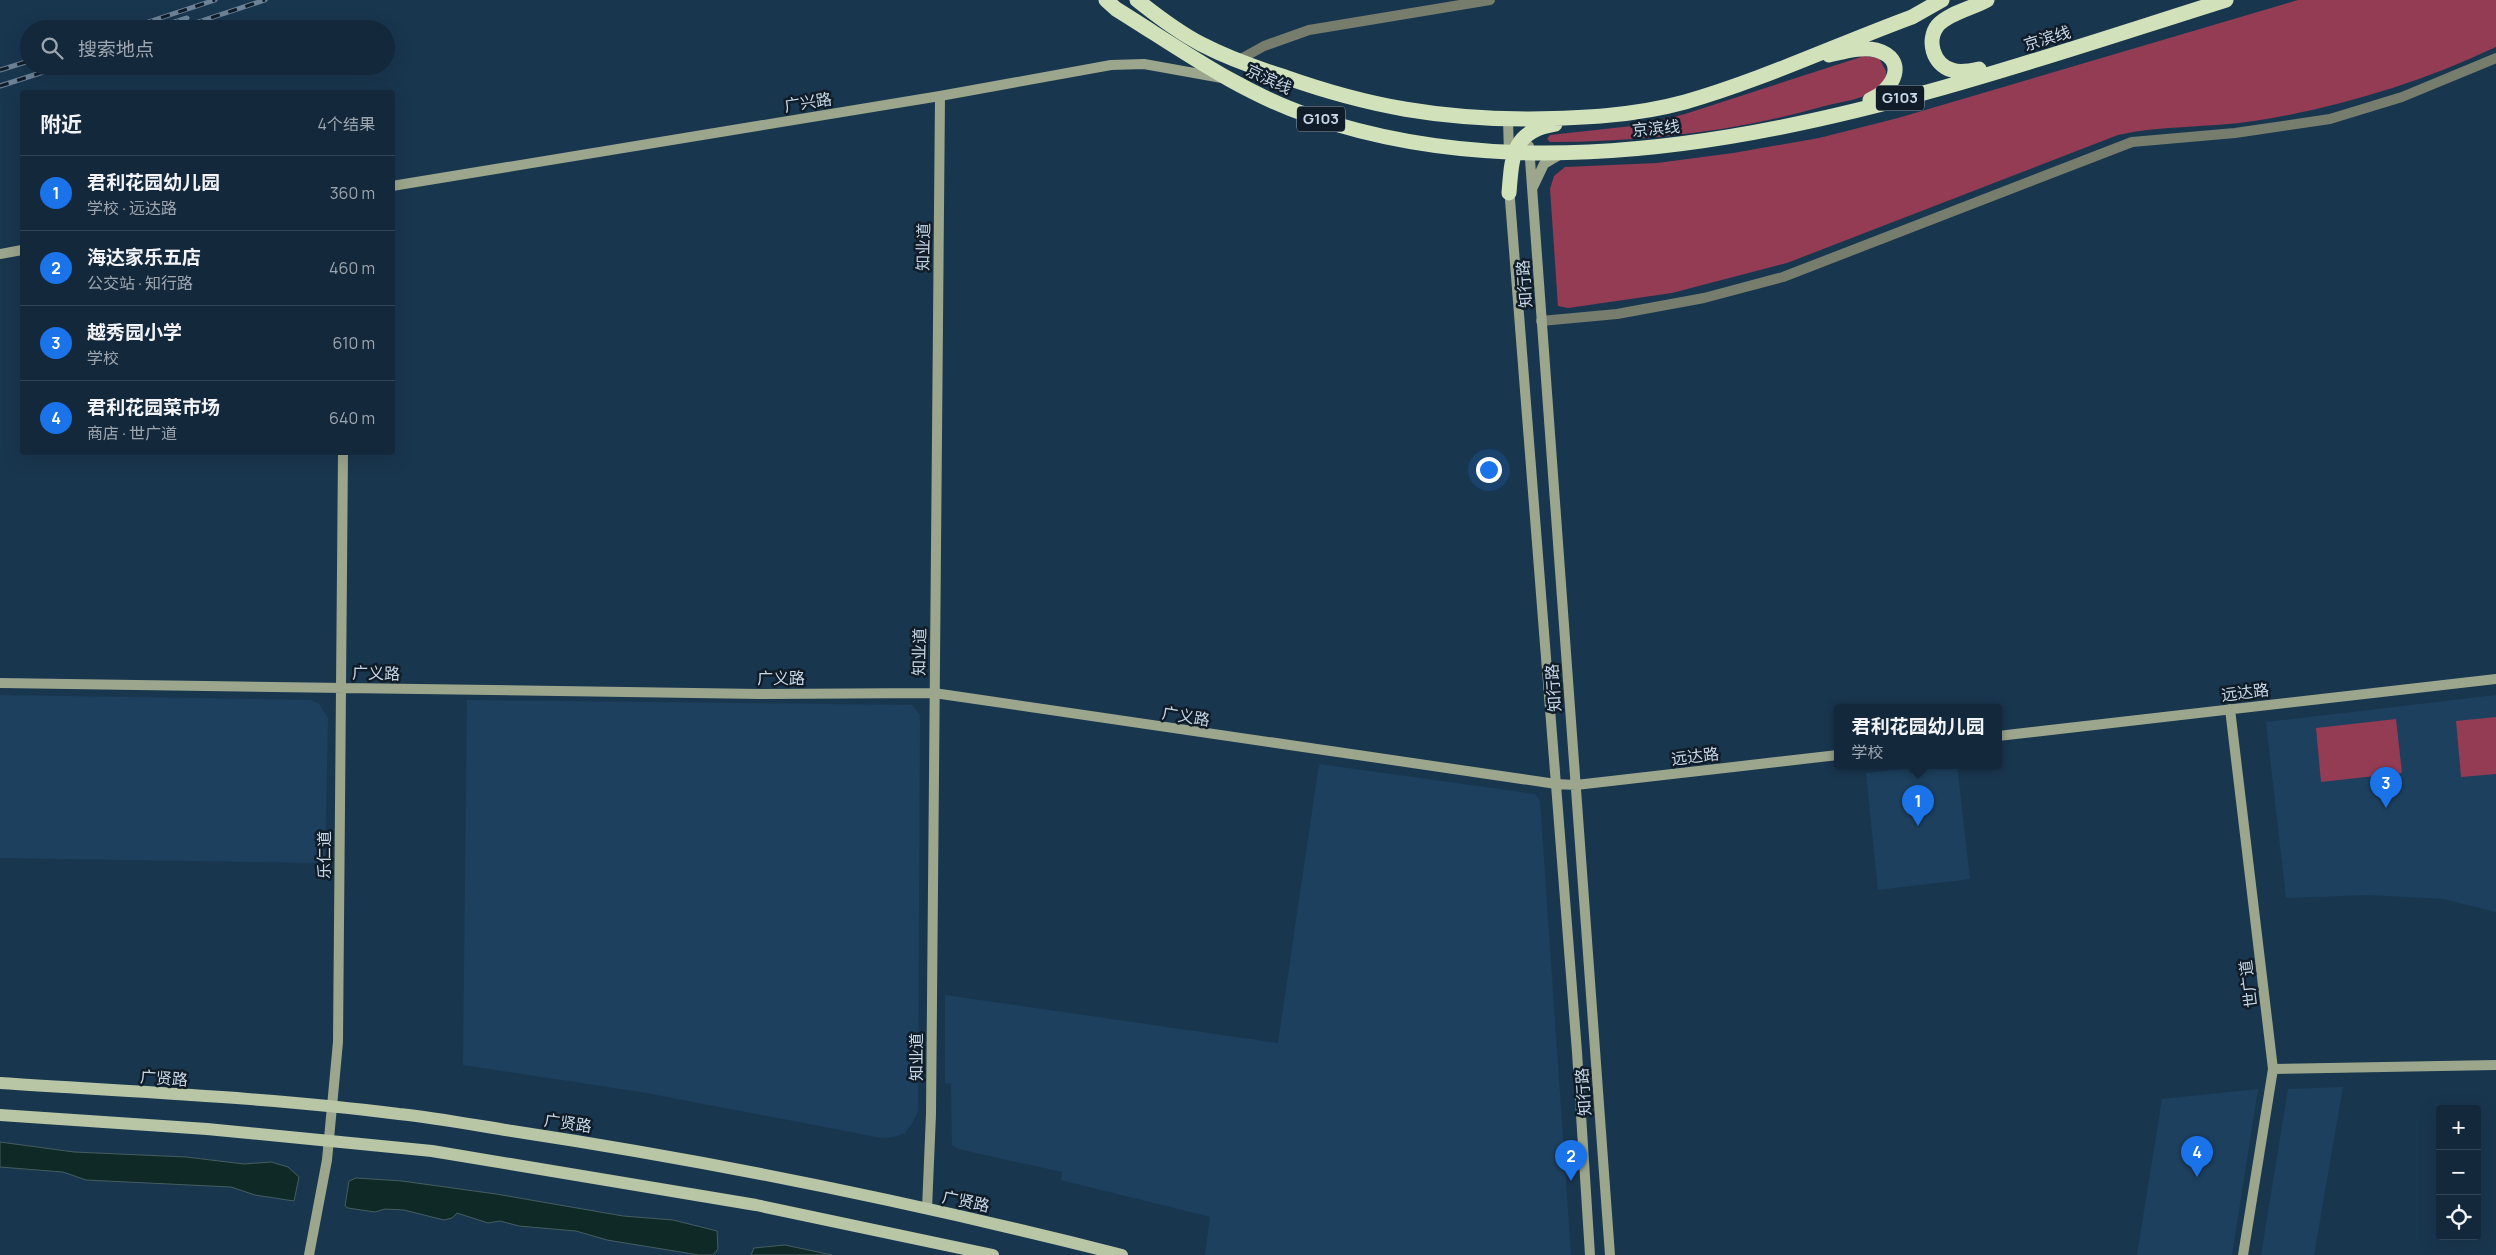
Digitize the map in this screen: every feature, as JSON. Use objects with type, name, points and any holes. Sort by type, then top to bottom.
[{"type":"highway","name":"京滨线","points":[[1106,0],[1116,9],[1227,79],[1282,106],[1359,130],[1418,144],[1511,153],[1565,153],[1712,140],[1797,124],[1931,90],[2051,55],[2226,0]]},
{"type":"highway","name":"京滨线","points":[[1137,0],[1181,32],[1238,61],[1321,90],[1374,105],[1438,116],[1508,119],[1529,126],[1622,114],[1683,102],[1797,62],[1912,17],[1940,0]]},
{"type":"highway","points":[[1912,17],[1940,11],[1973,0]]},
{"type":"highway","points":[[1987,0],[1939,24],[1934,32],[1933,50],[1937,59],[1945,67],[1952,70],[1968,71],[2027,56],[2051,55]]},
{"type":"highway","points":[[1797,62],[1867,48],[1886,54],[1892,61],[1895,70],[1889,88],[1882,95],[1816,115],[1797,124]]},
{"type":"highway","points":[[1227,79],[1238,61]]},
{"type":"highway","points":[[1509,193],[1511,153],[1529,126]]},
{"type":"main road","name":"广贤路","points":[[0,1083],[333,1106],[402,1114],[629,1148],[759,1172],[1122,1255]]},
{"type":"main road","points":[[0,1115],[114,1122],[330,1140],[488,1159],[746,1203],[993,1255]]},
{"type":"street","points":[[1238,61],[1264,46],[1309,30],[1449,3],[1490,0]]},
{"type":"street","points":[[1542,321],[1617,314],[1675,303],[1783,277],[2132,142],[2235,133],[2330,119],[2402,97],[2496,58]]},
{"type":"street","name":"广兴路","points":[[395,186],[940,96],[1111,65],[1144,64],[1227,79]]},
{"type":"street","name":"知业道","points":[[927,1209],[931,1114],[940,96]]},
{"type":"street","points":[[1508,119],[1511,153]]},
{"type":"street","name":"知行路","points":[[1529,126],[1529,153],[1610,1255]]},
{"type":"street","points":[[1532,193],[1537,175],[1544,164],[1565,153]]},
{"type":"street","name":"知行路","points":[[1509,193],[1577,1052],[1590,1255]]},
{"type":"street","points":[[0,254],[20,250]]},
{"type":"street","name":"乐仁道","points":[[309,1255],[330,1140],[338,1042],[343,455]]},
{"type":"street","name":"远达路","points":[[2002,736],[2496,678]]},
{"type":"street","name":"广义路","points":[[0,683],[761,694],[934,693],[1556,784]]},
{"type":"street","name":"世广道","points":[[2230,709],[2273,1069],[2243,1255]]},
{"type":"street","name":"远达路","points":[[1556,784],[1576,785],[1834,755]]},
{"type":"street","points":[[2273,1069],[2496,1065]]},
{"type":"shaded area","points":[[2298,0],[2496,0],[2496,47],[2408,83],[2316,109],[2254,121],[2151,130],[2118,135],[1787,263],[1672,293],[1568,308],[1558,306],[1550,189],[1554,176],[1565,167],[1657,163],[1733,153],[1819,138],[1898,118]]},
{"type":"shaded area","points":[[1864,56],[1879,58],[1886,71],[1886,80],[1867,95],[1854,99],[1788,116],[1687,134],[1584,142],[1550,142],[1547,139],[1550,135],[1641,125],[1685,114]]},
{"type":"shaded area","points":[[0,695],[311,700],[319,704],[328,718],[325,863],[0,858]]},
{"type":"shaded area","points":[[2496,695],[2496,912],[2444,899],[2368,895],[2286,898],[2266,722]]},
{"type":"shaded area","points":[[467,700],[912,705],[920,715],[918,1111],[905,1133],[882,1138],[641,1092],[463,1065]]},
{"type":"shaded area","points":[[2496,717],[2496,774],[2461,777],[2456,721]]},
{"type":"shaded area","points":[[2396,719],[2402,773],[2321,782],[2316,728]]},
{"type":"shaded area","points":[[1319,764],[1535,794],[1540,801],[1571,1255],[1205,1255],[1210,1217],[1061,1180],[1062,1172],[958,1149],[952,1145],[951,1084],[945,1083],[945,995],[1278,1043]]},
{"type":"shaded area","points":[[1904,769],[1957,769],[1970,879],[1878,890],[1866,773]]},
{"type":"shaded area","points":[[2343,1087],[2314,1255],[2261,1255],[2288,1089]]},
{"type":"shaded area","points":[[2258,1089],[2232,1255],[2137,1255],[2162,1099]]},
{"type":"shaded area","points":[[0,1142],[74,1152],[186,1157],[244,1164],[271,1162],[288,1167],[299,1177],[294,1201],[255,1195],[231,1187],[86,1180],[63,1172],[0,1167]]},
{"type":"shaded area","points":[[356,1178],[402,1181],[496,1194],[623,1216],[673,1220],[717,1231],[718,1249],[713,1255],[699,1255],[607,1240],[576,1231],[519,1226],[500,1221],[488,1223],[457,1213],[452,1218],[444,1220],[404,1210],[385,1209],[375,1212],[348,1208],[345,1206],[349,1181]]},
{"type":"shaded area","points":[[785,1245],[832,1255],[751,1255],[754,1248]]},
{"type":"railway","points":[[154,20],[215,0]]},
{"type":"railway","points":[[204,20],[265,0]]},
{"type":"railway","points":[[181,20],[187,18]]},
{"type":"railway","points":[[0,70],[20,64]]},
{"type":"railway","points":[[0,86],[34,75]]},
{"type":"place","name":"越秀园小学","points":[[2386,808]]},
{"type":"place","name":"君利花园幼儿园","points":[[1918,826]]},
{"type":"place","name":"君利花园菜市场","points":[[2197,1177]]},
{"type":"place","name":"海达家乐五店","points":[[1571,1181]]}]
